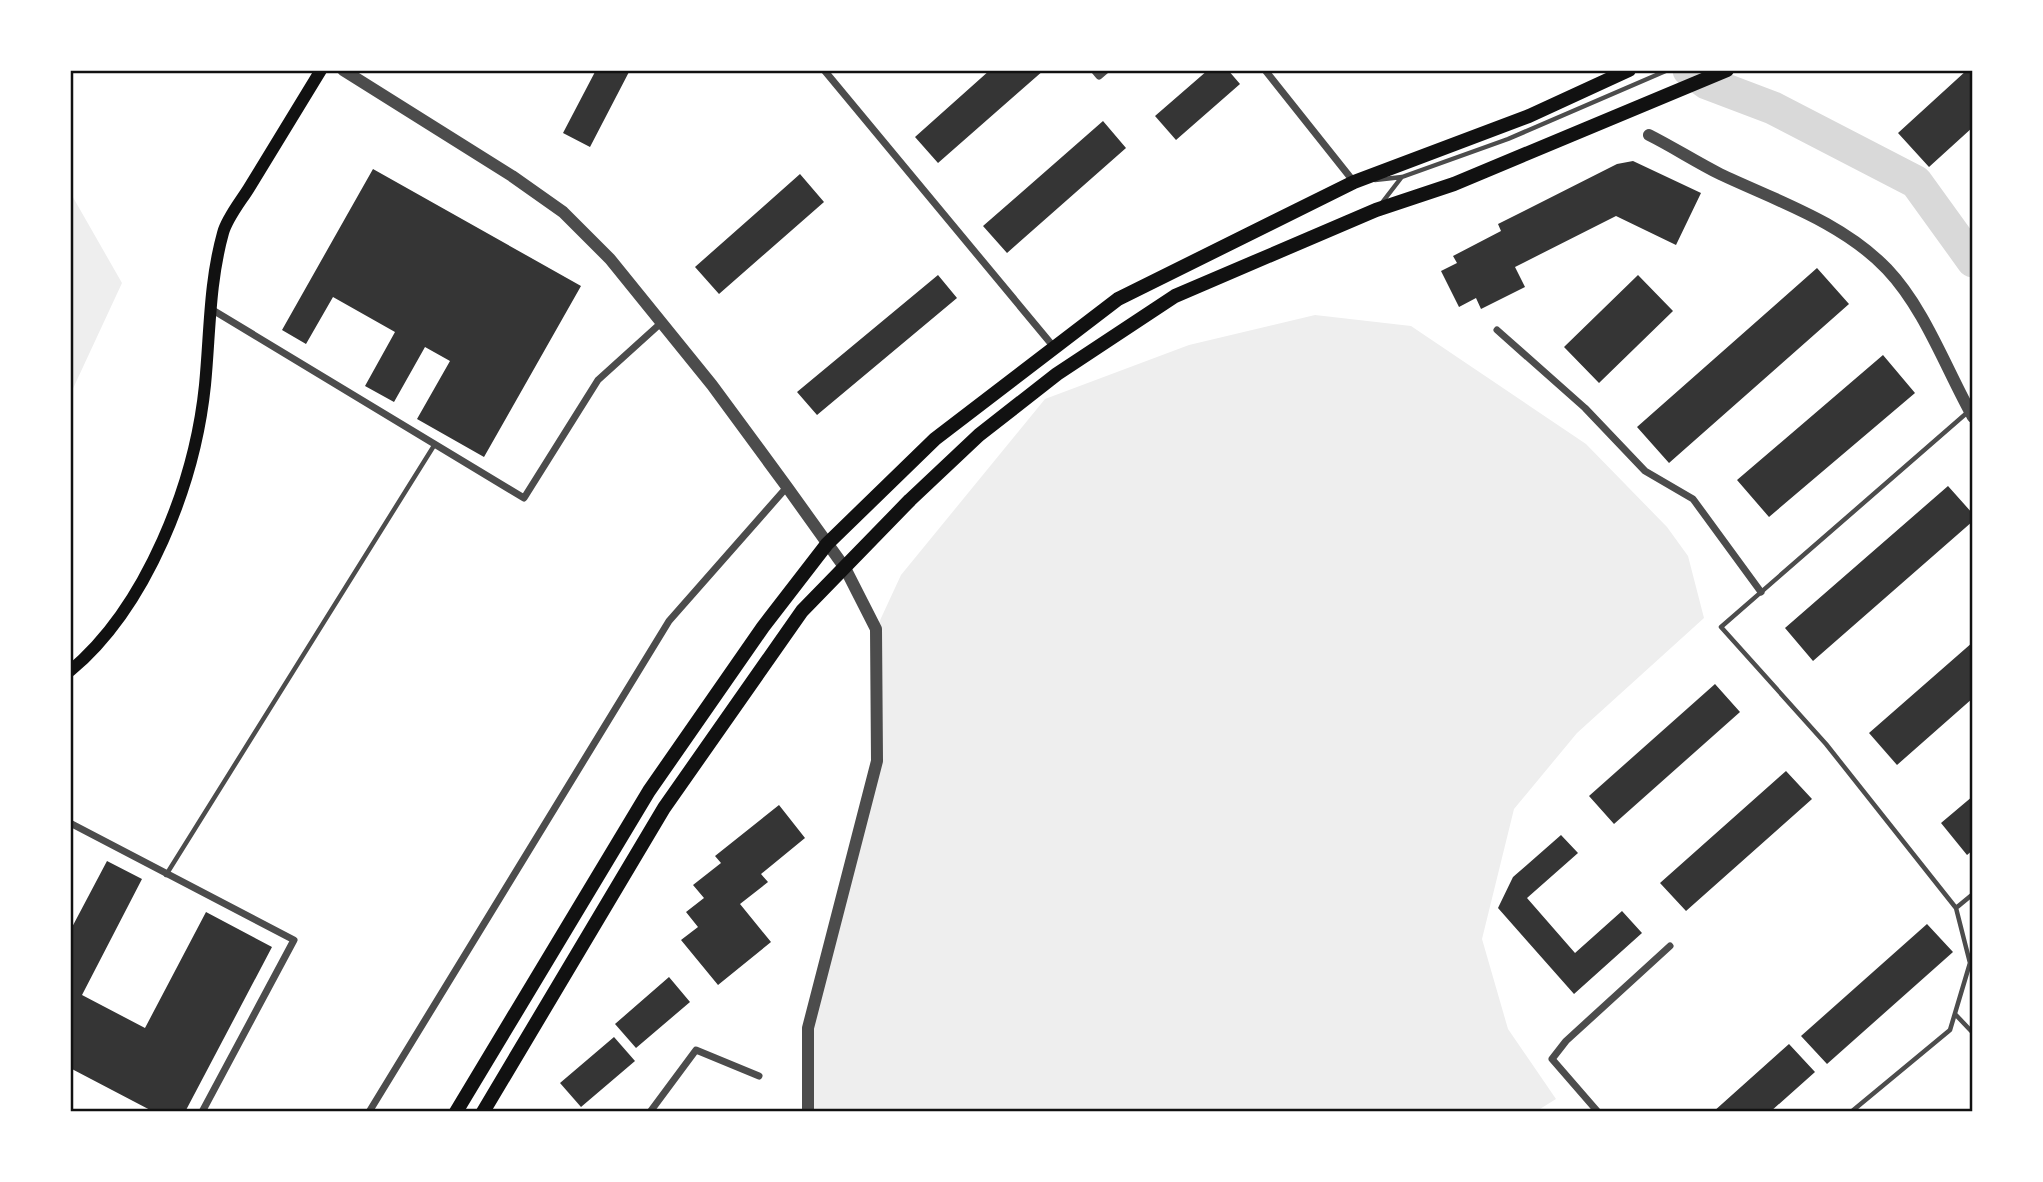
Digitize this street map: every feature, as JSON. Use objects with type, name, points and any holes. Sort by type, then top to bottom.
[{"type":"main road","points":[[70,671],[95,650],[130,602],[165,535],[192,456],[205,386],[210,308],[223,230],[321,70]]},
{"type":"main road","points":[[456,1112],[649,791],[763,626],[827,544],[935,439],[1053,346],[1118,299],[1354,182],[1529,116],[1629,70]]},
{"type":"main road","points":[[483,1112],[664,807],[802,611],[910,499],[979,435],[1057,374],[1175,296],[1376,210],[1454,184],[1727,70]]},
{"type":"street","points":[[342,70],[512,176],[563,212],[610,259],[788,487],[845,568],[876,629],[877,761],[808,1028],[808,1112]]},
{"type":"street","points":[[824,70],[1053,346]]},
{"type":"street","points":[[1094,70],[1099,76],[1106,70]]},
{"type":"street","points":[[1265,70],[1354,182]]},
{"type":"street","points":[[1649,135],[1716,172],[1831,227],[1866,249],[1889,271],[1915,309],[1971,414]]},
{"type":"street","points":[[210,308],[524,498],[598,380],[661,323]]},
{"type":"street","points":[[1497,330],[1585,408],[1644,471],[1693,499],[1761,592]]},
{"type":"street","points":[[369,1112],[669,621],[788,487]]},
{"type":"street","points":[[70,823],[166,876],[294,940],[202,1112]]},
{"type":"street","points":[[1598,1112],[1552,1059],[1566,1041],[1670,946]]},
{"type":"street","points":[[650,1112],[696,1050],[758,1076]]},
{"type":"lane","points":[[1354,182],[1402,177],[1508,139],[1668,70]]},
{"type":"lane","points":[[1376,210],[1402,177]]},
{"type":"lane","points":[[1851,1112],[1950,1030],[1970,963],[1956,908],[1826,744],[1721,627],[1971,414]]},
{"type":"lane","points":[[166,876],[435,444]]},
{"type":"lane","points":[[1956,908],[1973,894]]},
{"type":"lane","points":[[1955,1014],[1973,1034]]},
{"type":"shaded area","points":[[70,192],[122,283],[70,395]]},
{"type":"shaded area","points":[[1315,315],[1411,326],[1586,444],[1667,527],[1688,556],[1704,618],[1577,733],[1514,809],[1482,939],[1508,1029],[1556,1099],[1535,1112],[808,1112],[808,1028],[877,761],[876,629],[901,575],[1045,399],[1189,345]]},
{"type":"building","points":[[596,70],[630,70],[590,147],[563,133]]},
{"type":"building","points":[[990,70],[1044,70],[938,163],[915,137]]},
{"type":"building","points":[[1208,70],[1228,70],[1240,84],[1176,140],[1155,116]]},
{"type":"building","points":[[1967,70],[1973,70],[1973,127],[1929,167],[1898,133]]},
{"type":"building","points":[[1103,121],[1126,148],[1007,253],[983,226]]},
{"type":"building","points":[[1633,161],[1701,193],[1676,245],[1616,216],[1515,267],[1525,287],[1481,309],[1476,298],[1459,307],[1441,271],[1457,263],[1453,256],[1501,231],[1498,224],[1617,164]]},
{"type":"building","points":[[373,169],[581,286],[484,457],[417,419],[450,361],[425,347],[394,402],[365,386],[395,332],[333,297],[306,344],[282,330]]},
{"type":"building","points":[[800,174],[824,202],[719,294],[695,267]]},
{"type":"building","points":[[1817,268],[1849,304],[1669,463],[1637,427]]},
{"type":"building","points":[[938,275],[957,298],[817,415],[797,392]]},
{"type":"building","points":[[1638,275],[1673,311],[1599,383],[1564,347]]},
{"type":"building","points":[[1883,355],[1915,393],[1769,517],[1737,480]]},
{"type":"building","points":[[1948,486],[1973,514],[1973,521],[1813,661],[1785,628]]},
{"type":"building","points":[[1973,642],[1973,698],[1897,765],[1869,733]]},
{"type":"building","points":[[1715,684],[1740,712],[1614,824],[1589,796]]},
{"type":"building","points":[[1786,771],[1812,799],[1686,911],[1660,883]]},
{"type":"building","points":[[1973,796],[1973,850],[1967,855],[1941,823]]},
{"type":"building","points":[[779,805],[805,838],[761,874],[768,882],[740,904],[771,942],[718,985],[681,940],[698,927],[686,912],[704,898],[693,885],[721,863],[715,856]]},
{"type":"building","points":[[1561,835],[1578,853],[1527,898],[1575,953],[1622,911],[1642,933],[1574,994],[1498,908],[1513,877]]},
{"type":"building","points":[[107,861],[142,879],[82,995],[145,1028],[206,912],[272,947],[185,1112],[154,1112],[70,1068],[70,931]]},
{"type":"building","points":[[1927,924],[1953,952],[1827,1064],[1801,1036]]},
{"type":"building","points":[[669,977],[690,1002],[636,1048],[615,1024]]},
{"type":"building","points":[[614,1037],[635,1061],[581,1107],[560,1083]]},
{"type":"building","points":[[1789,1044],[1815,1072],[1770,1112],[1713,1112]]},
{"type":"waterway","points":[[1689,70],[1707,83],[1773,108],[1916,182],[1973,261]]}]
